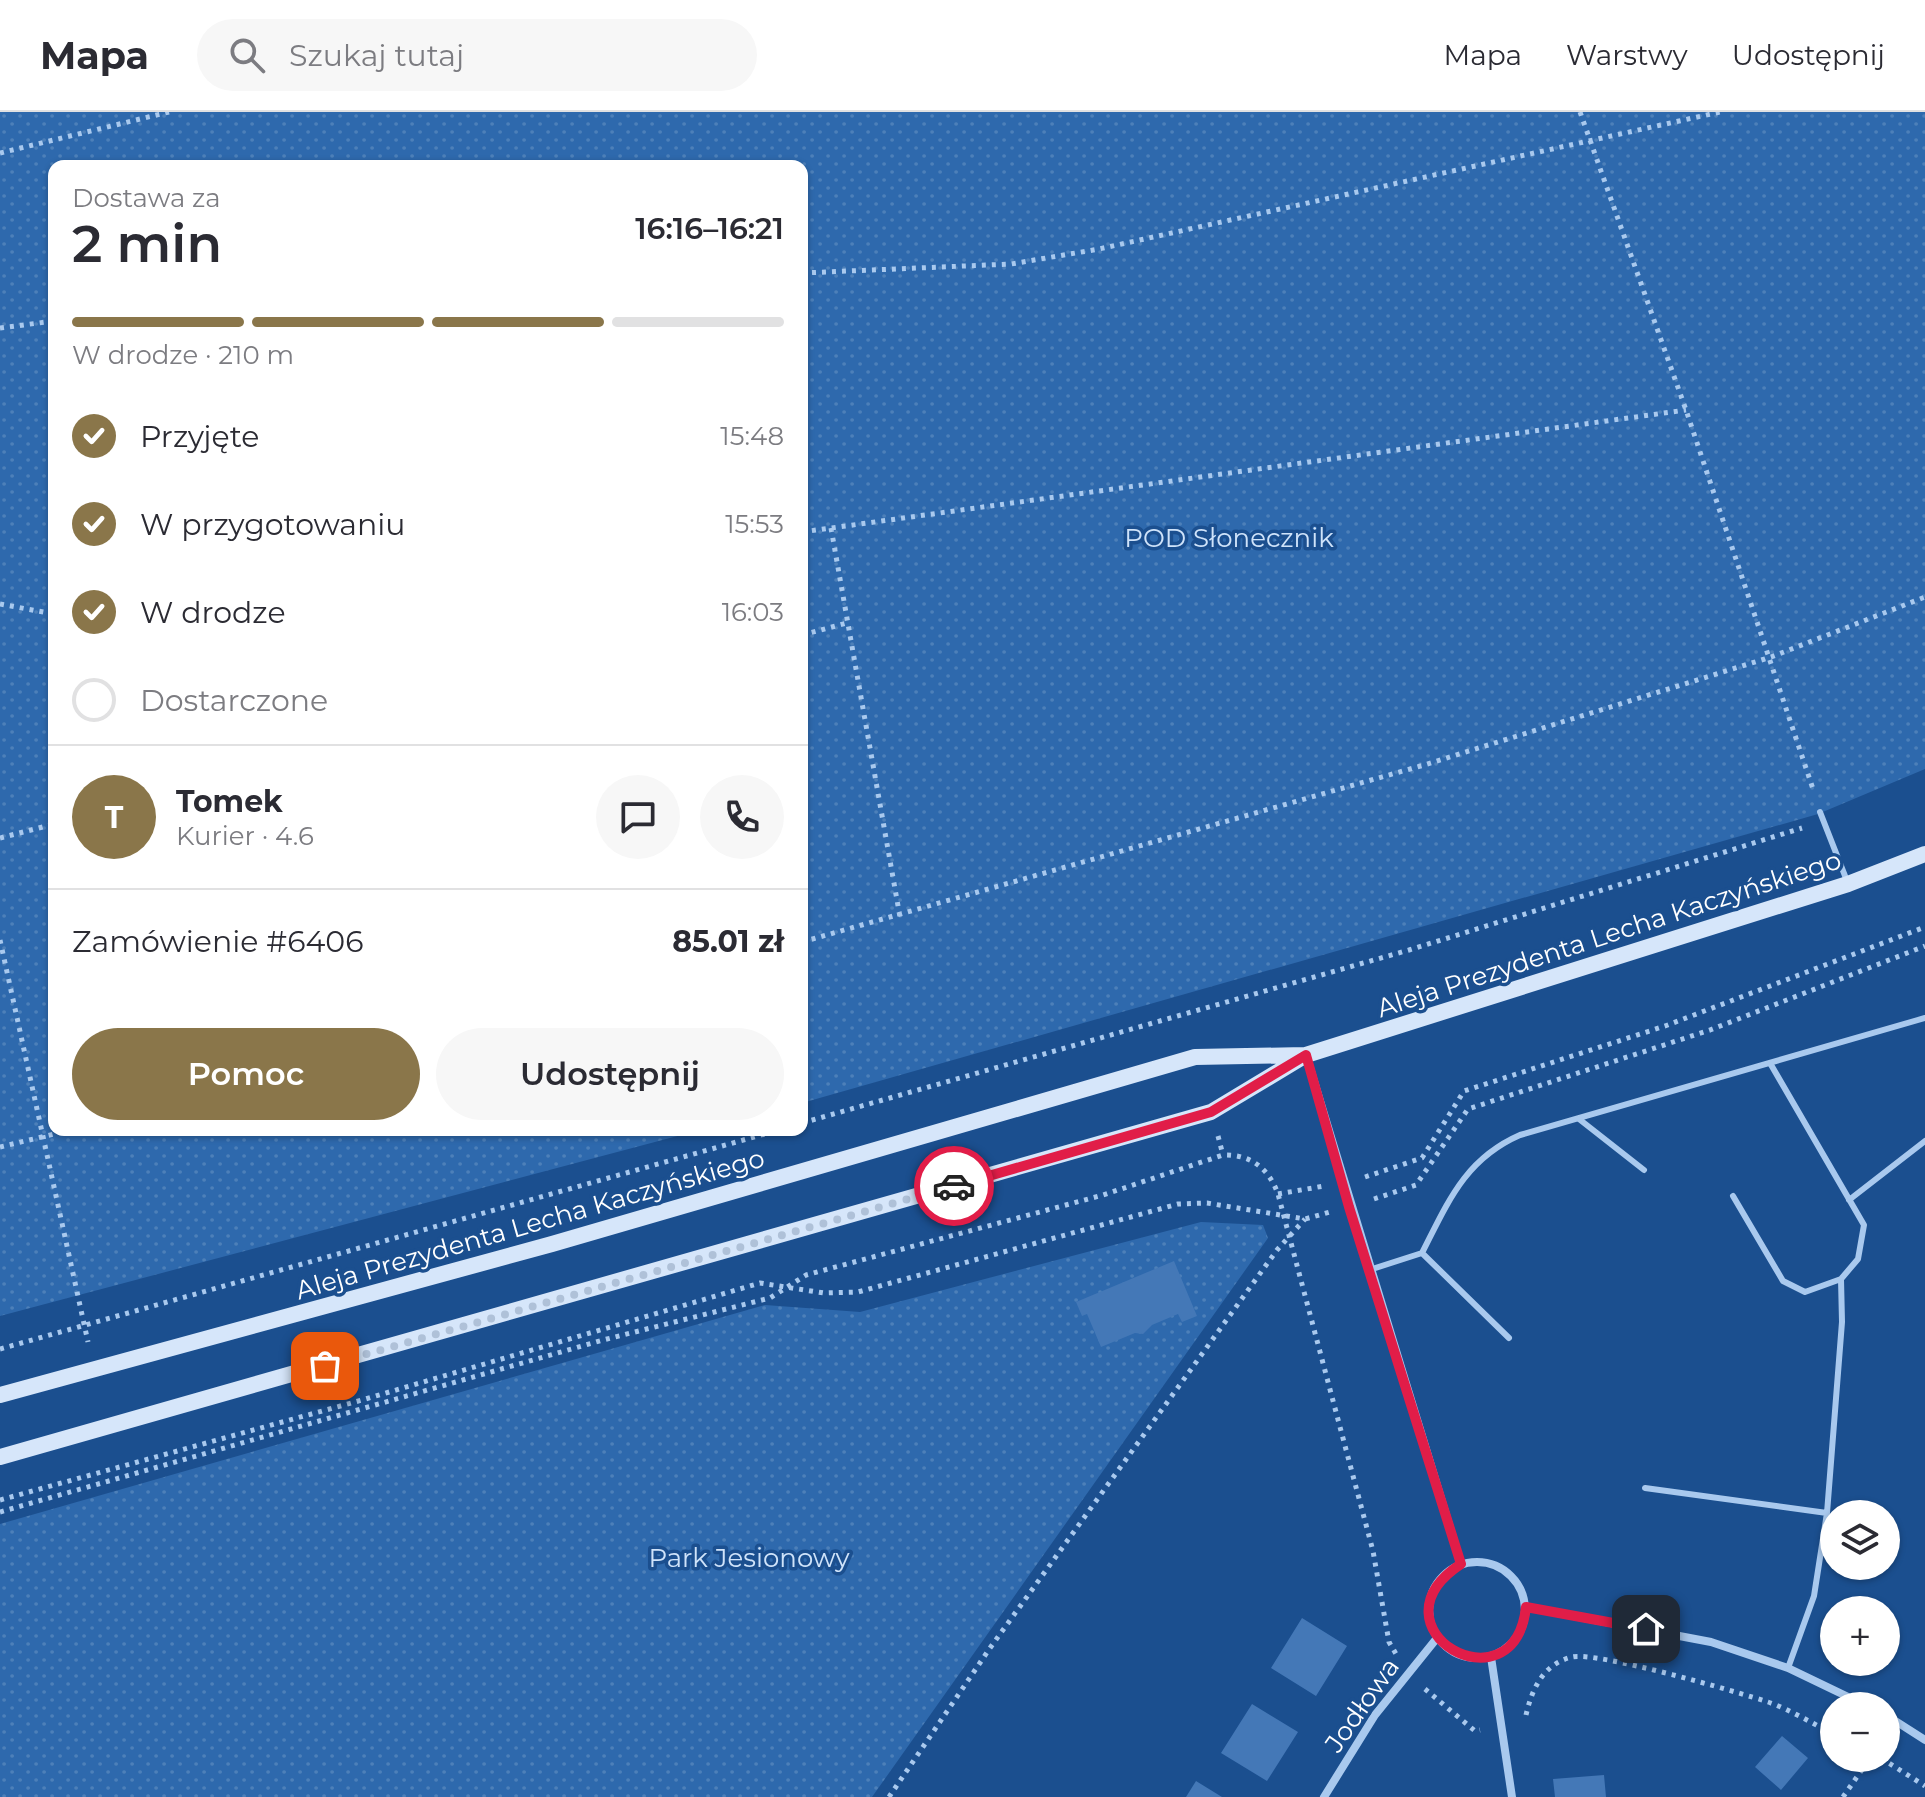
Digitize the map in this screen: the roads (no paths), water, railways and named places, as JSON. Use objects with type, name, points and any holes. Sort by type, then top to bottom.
[{"type":"main road","name":"Aleja Prezydenta Lecha Kaczyńskiego","points":[[0,1457],[1211,1112],[1306,1055],[1848,884],[1925,854]]},
{"type":"main road","name":"Aleja Prezydenta Lecha Kaczyńskiego","points":[[0,1395],[552,1244],[1195,1057],[1306,1055]]},
{"type":"street","points":[[1306,1055],[1345,1182],[1349,1207],[1461,1564]]},
{"type":"street","points":[[1479,1561],[1496,1565],[1511,1575],[1521,1590],[1526,1607],[1517,1638],[1491,1657],[1471,1659],[1452,1652],[1437,1638],[1429,1617],[1430,1595],[1442,1576],[1461,1564],[1479,1561]]},
{"type":"street","points":[[1526,1607],[1711,1642],[1788,1668],[1838,1692]]},
{"type":"street","name":"Jodłowa","points":[[1324,1797],[1375,1715],[1437,1638]]},
{"type":"street","points":[[1491,1657],[1512,1797]]},
{"type":"street","points":[[1900,1724],[1925,1740]]},
{"type":"lane","points":[[1820,812],[1848,884]]},
{"type":"lane","points":[[1369,1270],[1422,1253],[1447,1204],[1475,1162],[1495,1146],[1520,1135],[1925,1018]]},
{"type":"lane","points":[[1733,1196],[1783,1281],[1794,1290],[1805,1292],[1841,1279],[1858,1259],[1864,1225],[1770,1063]]},
{"type":"lane","points":[[1579,1119],[1644,1170]]},
{"type":"lane","points":[[1849,1200],[1925,1141]]},
{"type":"lane","points":[[1422,1253],[1509,1338]]},
{"type":"lane","points":[[1828,1500],[1842,1322],[1841,1279]]},
{"type":"lane","points":[[1645,1488],[1820,1512]]},
{"type":"lane","points":[[1788,1668],[1814,1596],[1820,1558]]},
{"type":"park label","name":"POD Słonecznik","points":[[1229,538]]},
{"type":"park label","name":"Park Jesionowy","points":[[749,1558]]}]
